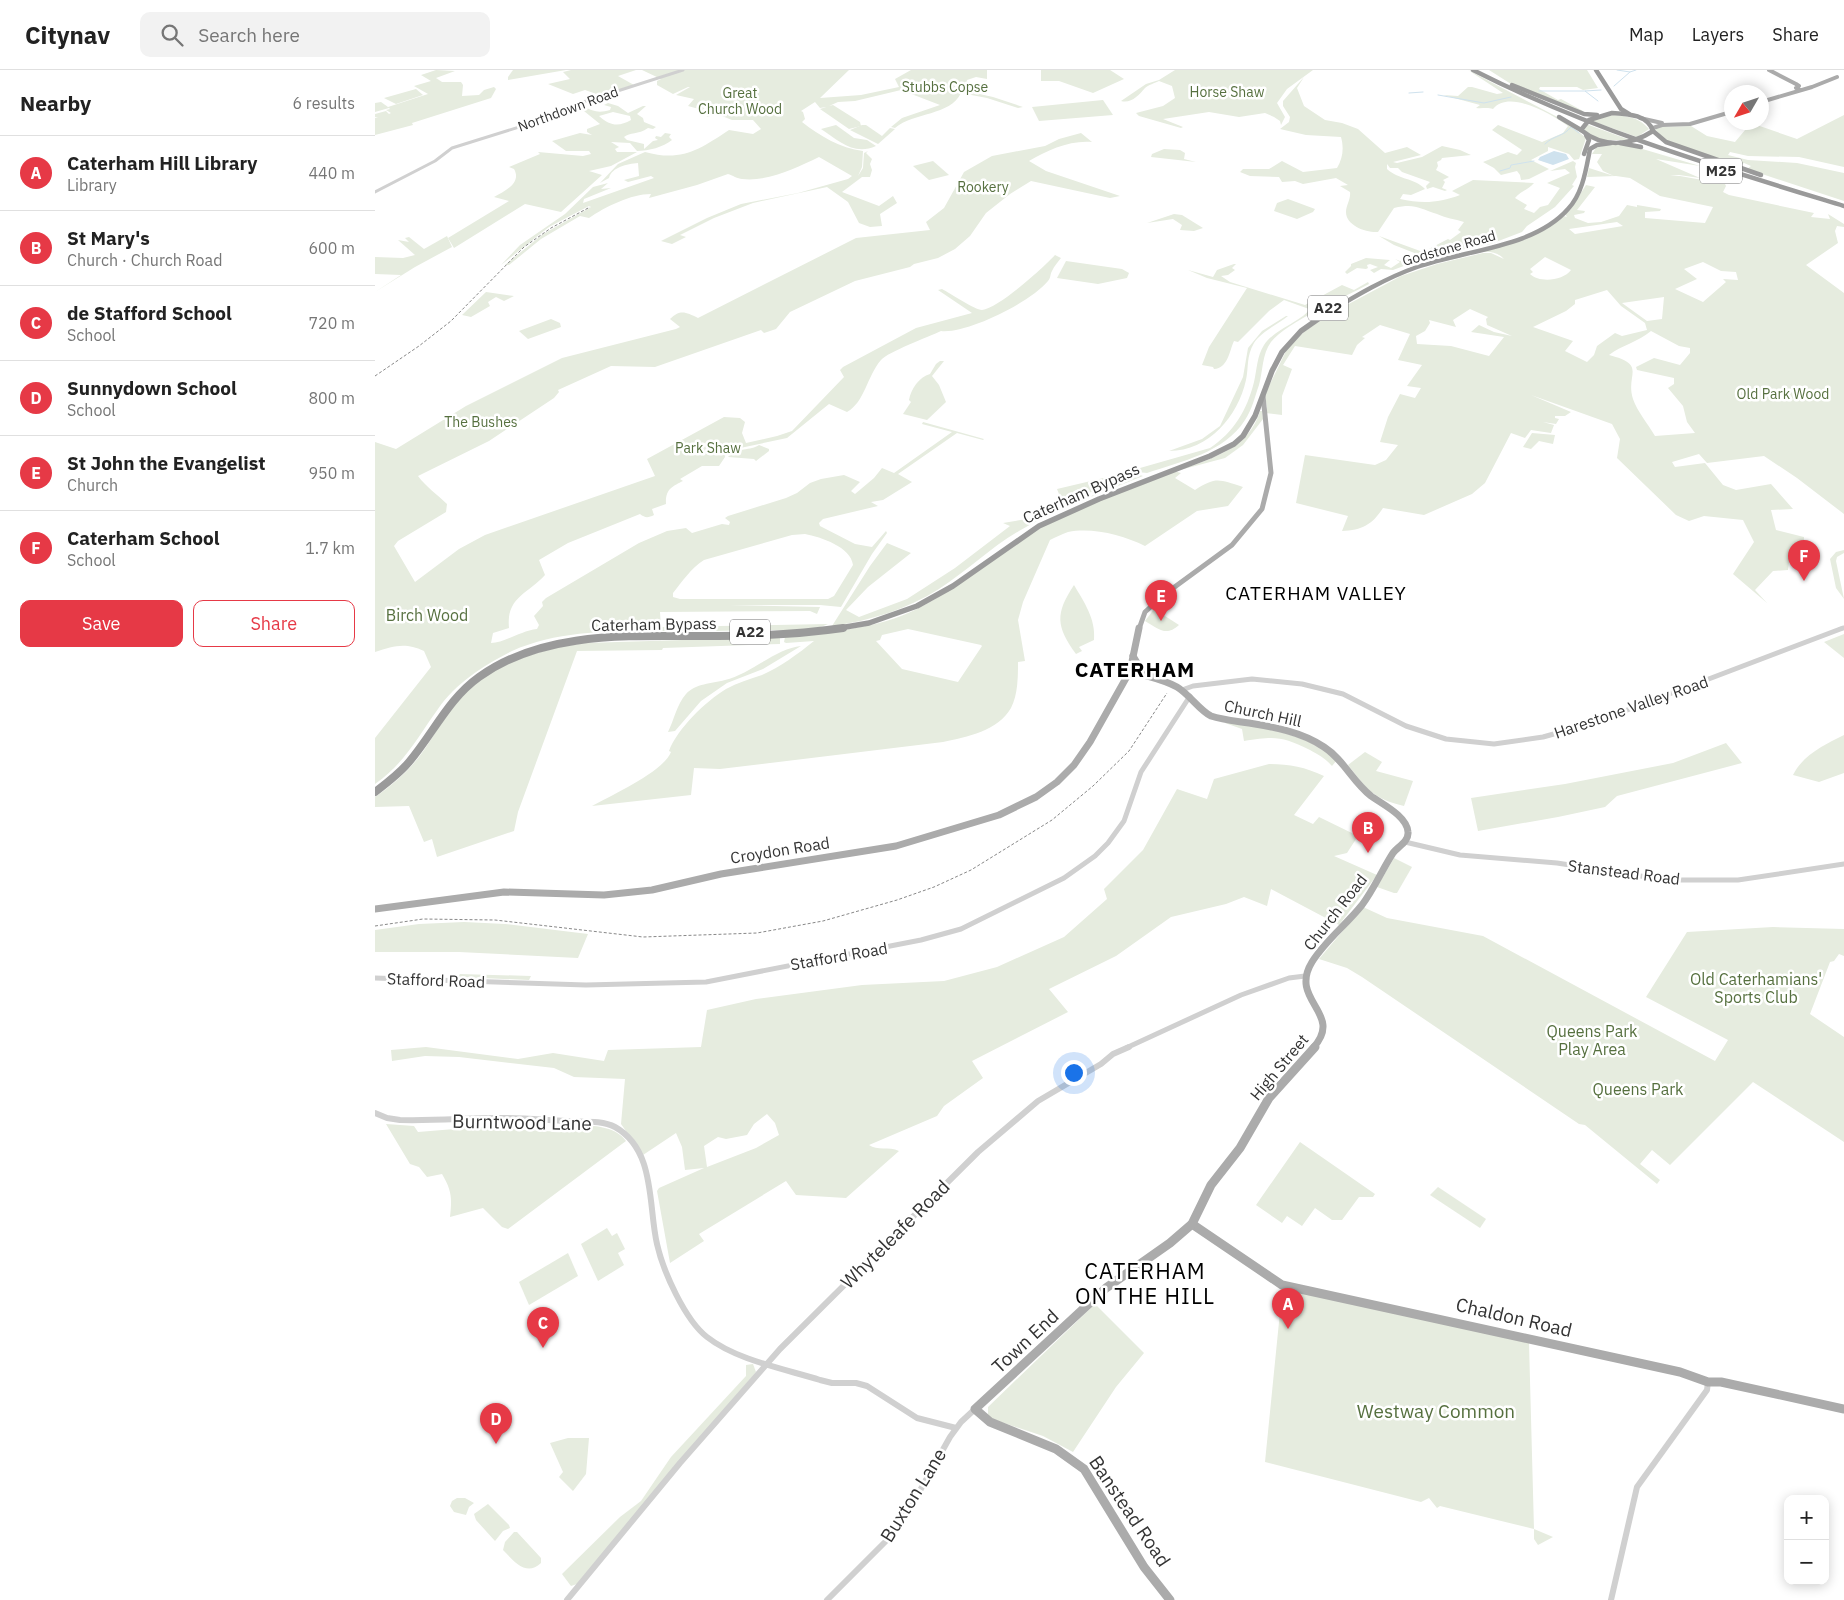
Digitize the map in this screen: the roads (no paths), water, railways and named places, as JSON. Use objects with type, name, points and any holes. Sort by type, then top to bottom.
[{"type":"highway","name":"M25","points":[[1473,70],[1567,108],[1584,114],[1599,115]]},
{"type":"highway","points":[[1593,70],[1615,105],[1614,109],[1605,114]]},
{"type":"highway","points":[[1555,115],[1586,135],[1611,143],[1620,143],[1642,137],[1653,129],[1648,122],[1621,109],[1596,70]]},
{"type":"highway","name":"M25","points":[[1479,72],[1547,111]]},
{"type":"highway","name":"M25","points":[[1479,72],[1538,103],[1631,138],[1833,200]]},
{"type":"highway","name":"M25","points":[[1484,73],[1584,121]]},
{"type":"highway","points":[[1581,130],[1584,124],[1599,115],[1631,115]]},
{"type":"highway","name":"M25","points":[[1653,129],[1659,138],[1666,142],[1844,205]]},
{"type":"highway","name":"Godstone Road","points":[[1257,405],[1268,367],[1276,351],[1293,333],[1317,314],[1401,270],[1427,261],[1489,245],[1523,233],[1563,210],[1577,185],[1584,151],[1589,140],[1586,135]]},
{"type":"highway","name":"M25","points":[[1641,141],[1821,199]]},
{"type":"highway","name":"Godstone Road","points":[[1257,405],[1263,396],[1272,369],[1281,352],[1293,338],[1317,318],[1411,269],[1503,244],[1534,232],[1567,211],[1576,198],[1590,149],[1597,145],[1611,143]]},
{"type":"highway","name":"M25","points":[[1620,143],[1844,205]]},
{"type":"highway","name":"Caterham Bypass","points":[[375,787],[392,774],[410,755],[444,705],[458,690],[486,668],[512,654],[555,640],[587,635],[801,631],[844,626],[883,616],[915,604],[940,590],[997,547],[1044,519],[1152,474],[1219,449],[1242,431],[1257,405]]},
{"type":"highway","name":"Caterham Bypass","points":[[375,792],[394,778],[412,760],[450,704],[467,686],[494,667],[517,656],[556,643],[587,639],[817,633],[869,624],[899,614],[942,593],[1031,530],[1142,481],[1213,456],[1229,447],[1246,433],[1257,405]]},
{"type":"main road","points":[[1769,70],[1802,88]]},
{"type":"main road","points":[[1769,99],[1802,88],[1811,88],[1837,77]]},
{"type":"main road","points":[[1653,129],[1659,125],[1690,124],[1724,114]]},
{"type":"main road","points":[[1640,118],[1672,124]]},
{"type":"main road","name":"Croydon Road","points":[[375,908],[504,892],[604,895],[667,888],[721,874],[878,849],[951,830],[1011,810],[1053,786],[1082,754],[1124,682],[1130,669],[1140,624],[1145,612],[1152,604],[1231,544],[1245,531],[1262,509],[1271,473],[1263,396]]},
{"type":"main road","points":[[1257,405],[1264,412]]},
{"type":"main road","points":[[1133,656],[1139,670]]},
{"type":"main road","name":"Church Hill","points":[[1130,669],[1139,670],[1182,690],[1209,715],[1222,720],[1304,735],[1336,754],[1363,789],[1403,823],[1408,832],[1405,842]]},
{"type":"main road","name":"Croydon Road","points":[[1124,682],[1139,670]]},
{"type":"main road","name":"Church Road","points":[[1305,976],[1321,951],[1362,904],[1383,874],[1395,851],[1405,842]]},
{"type":"main road","name":"High Street","points":[[1192,1224],[1211,1185],[1239,1148],[1269,1098],[1310,1055],[1323,1038],[1325,1025],[1323,1018],[1306,987],[1305,976]]},
{"type":"main road","name":"Chaldon Road","points":[[1192,1224],[1282,1285],[1680,1372],[1708,1382],[1721,1382],[1844,1409]]},
{"type":"main road","name":"Town End","points":[[975,1409],[1106,1288],[1170,1243],[1192,1224]]},
{"type":"main road","name":"Banstead Road","points":[[975,1409],[985,1420],[992,1424],[1055,1448],[1072,1458],[1084,1469],[1144,1567],[1170,1600]]},
{"type":"street","name":"Northdown Road","points":[[375,192],[435,161],[452,148],[532,123],[585,102],[683,70]]},
{"type":"street","name":"Harestone Valley Road","points":[[1182,690],[1193,686],[1252,678],[1302,684],[1343,694],[1407,726],[1446,739],[1494,744],[1543,737],[1593,723],[1844,628]]},
{"type":"street","name":"Stafford Road","points":[[375,978],[586,985],[706,982],[880,947],[904,945],[963,928],[1055,883],[1097,854],[1120,828],[1129,810],[1141,772],[1190,696]]},
{"type":"street","name":"Stanstead Road","points":[[1405,842],[1460,855],[1557,864],[1666,880],[1739,880],[1844,864]]},
{"type":"street","name":"Whyteleafe Road","points":[[567,1600],[681,1463],[770,1363],[780,1349],[978,1152],[1011,1122],[1038,1101],[1101,1064],[1113,1054],[1167,1031],[1241,995],[1289,978],[1305,976]]},
{"type":"street","name":"Burntwood Lane","points":[[375,1113],[387,1118],[408,1121],[504,1118],[599,1123],[614,1127],[623,1132],[634,1146],[647,1174],[661,1260],[691,1318],[701,1332],[719,1345],[820,1380],[832,1383],[856,1383],[867,1386],[917,1418],[928,1423],[956,1428]]},
{"type":"street","points":[[1611,1600],[1637,1487],[1707,1390],[1708,1382]]},
{"type":"street","name":"Buxton Lane","points":[[827,1600],[885,1542],[913,1503],[956,1428],[975,1409]]},
{"type":"water","points":[[1554,151],[1566,154],[1569,159],[1553,165],[1538,160],[1540,157]]},
{"type":"waterway","points":[[1617,70],[1630,72]]},
{"type":"waterway","points":[[1630,72],[1636,70]]},
{"type":"waterway","points":[[1614,86],[1630,72]]},
{"type":"waterway","points":[[1585,91],[1601,90]]},
{"type":"waterway","points":[[1539,91],[1585,91]]},
{"type":"waterway","points":[[1585,91],[1598,101]]},
{"type":"waterway","points":[[1409,93],[1423,92]]},
{"type":"waterway","points":[[1438,95],[1484,103],[1511,97]]},
{"type":"waterway","points":[[1545,144],[1565,133],[1571,127],[1579,133]]},
{"type":"waterway","points":[[1500,171],[1510,168],[1511,165],[1534,161]]},
{"type":"railway","points":[[375,376],[451,321],[524,247],[551,228],[590,207]]},
{"type":"railway","points":[[375,926],[423,919],[495,920],[643,937],[757,933],[823,921],[897,900],[934,887],[971,870],[1052,820],[1093,786],[1129,751],[1167,693]]},
{"type":"place","name":"Caterham School","points":[[1804,581]]},
{"type":"place","name":"St John the Evangelist","points":[[1161,621]]},
{"type":"place","name":"St Mary's","points":[[1368,853]]},
{"type":"place","name":"Caterham Hill Library","points":[[1288,1329]]},
{"type":"place","name":"de Stafford School","points":[[543,1348]]},
{"type":"place","name":"Sunnydown School","points":[[496,1444]]},
{"type":"district","name":"CATERHAM VALLEY","points":[[1316,593]]},
{"type":"district","name":"CATERHAM","points":[[1135,670]]},
{"type":"district","name":"CATERHAM ON THE HILL","points":[[1145,1284]]},
{"type":"park label","name":"Stubbs Copse","points":[[945,87]]},
{"type":"park label","name":"Horse Shaw","points":[[1227,92]]},
{"type":"park label","name":"Great Church Wood","points":[[740,102]]},
{"type":"park label","name":"Rookery","points":[[983,187]]},
{"type":"park label","name":"Old Park Wood","points":[[1783,394]]},
{"type":"park label","name":"The Bushes","points":[[481,422]]},
{"type":"park label","name":"Park Shaw","points":[[708,448]]},
{"type":"park label","name":"Birch Wood","points":[[427,615]]},
{"type":"park label","name":"Old Caterhamians' Sports Club","points":[[1756,988]]},
{"type":"park label","name":"Queens Park Play Area","points":[[1592,1040]]},
{"type":"park label","name":"Queens Park","points":[[1638,1089]]},
{"type":"park label","name":"Westway Common","points":[[1436,1411]]}]
